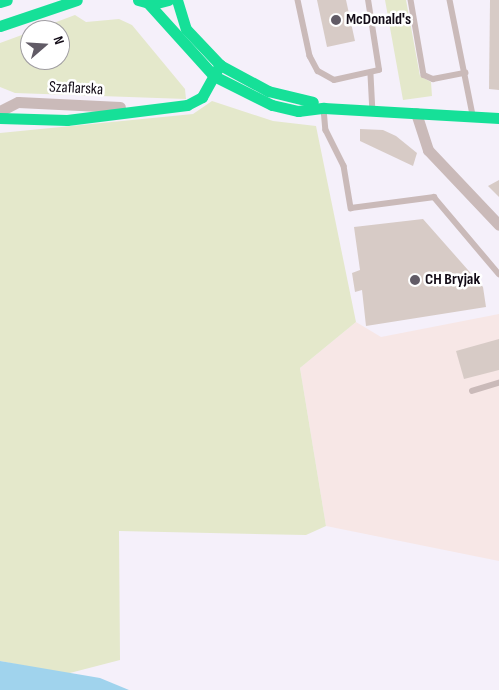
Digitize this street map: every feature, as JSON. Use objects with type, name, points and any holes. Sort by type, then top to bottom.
[{"type":"street","points":[[0,2],[7,0]]},
{"type":"street","points":[[0,26],[77,0]]},
{"type":"street","points":[[143,2],[168,0]]},
{"type":"street","points":[[177,0],[182,24],[220,64],[268,91],[324,108]]},
{"type":"street","points":[[143,2],[214,76],[272,105],[305,111],[324,108],[499,118]]},
{"type":"street","name":"Szaflarska","points":[[0,118],[67,120],[198,101],[220,64]]},
{"type":"street","name":"Szaflarska","points":[[0,111],[18,102],[154,108]]},
{"type":"street","points":[[416,113],[428,150],[499,225]]},
{"type":"lane","points":[[298,0],[310,56],[318,71],[334,80],[372,75],[379,70],[380,60],[368,0]]},
{"type":"lane","points":[[411,0],[424,75],[433,79],[465,73]]},
{"type":"lane","points":[[450,0],[474,117]]},
{"type":"lane","points":[[372,75],[373,111]]},
{"type":"lane","points":[[324,108],[326,130],[344,166],[351,208],[434,197],[499,274]]},
{"type":"lane","points":[[472,391],[499,383]]},
{"type":"shaded area","points":[[499,314],[499,561],[326,526],[300,368],[356,322],[381,337]]},
{"type":"green space","points":[[385,0],[406,0],[420,76],[431,82],[432,96],[403,100]]},
{"type":"green space","points":[[75,15],[86,22],[119,19],[132,25],[185,89],[186,99],[15,93],[0,87],[0,43],[20,36],[20,70],[70,70],[70,20],[62,20]]},
{"type":"green space","points":[[212,101],[273,121],[316,126],[356,322],[300,368],[326,526],[306,535],[119,531],[120,660],[66,674],[0,661],[0,133],[193,114]]},
{"type":"water","points":[[0,661],[100,678],[129,690],[0,690]]},
{"type":"building","name":"McDonald's","points":[[317,0],[346,0],[355,41],[327,47]]},
{"type":"building","points":[[490,0],[499,0],[499,90],[489,89]]},
{"type":"building","points":[[360,129],[383,130],[396,136],[417,153],[413,166],[360,141]]},
{"type":"building","points":[[499,180],[499,197],[488,186]]},
{"type":"building","name":"CH Bryjak","points":[[423,219],[483,287],[486,307],[366,326],[362,290],[355,292],[352,273],[360,270],[354,227]]},
{"type":"building","points":[[499,339],[499,370],[464,379],[456,351]]},
{"type":"traffic: fast","points":[[0,2],[7,0]]},
{"type":"traffic: fast","points":[[0,26],[77,0]]},
{"type":"traffic: fast","points":[[138,0],[153,4],[168,0]]},
{"type":"traffic: fast","points":[[177,0],[186,29],[220,65],[268,91],[313,102]]},
{"type":"traffic: fast","points":[[148,3],[214,76],[272,105],[298,111],[324,108],[499,118]]},
{"type":"traffic: fast","points":[[0,118],[67,120],[187,105],[202,97],[220,65]]},
{"type":"place","name":"McDonald's","points":[[336,20]]},
{"type":"place","name":"CH Bryjak","points":[[415,280]]}]
